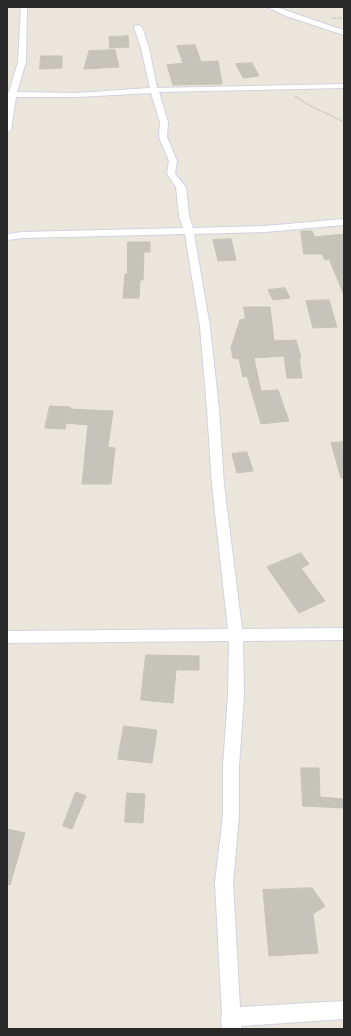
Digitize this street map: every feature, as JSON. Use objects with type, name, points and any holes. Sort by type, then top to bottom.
[{"type":"street","points":[[7,130],[10,95],[22,62],[24,7]]},
{"type":"street","points":[[270,7],[290,16],[344,32]]},
{"type":"street","points":[[138,27],[145,48],[154,90],[164,122],[163,137],[174,161],[170,168],[171,174],[181,187],[184,216],[189,231],[205,327],[213,409],[218,485],[236,635],[236,696],[231,766],[231,816],[224,883],[231,1023],[344,1010]]},
{"type":"street","points":[[10,95],[76,95],[154,90],[344,86]]},
{"type":"street","points":[[7,237],[23,235],[265,229],[344,222]]},
{"type":"street","points":[[7,637],[344,634]]},
{"type":"path","points":[[285,88],[307,104],[344,122]]},
{"type":"building","points":[[128,36],[129,47],[110,48],[109,37]]},
{"type":"building","points":[[195,45],[201,62],[218,61],[222,84],[173,85],[167,65],[183,63],[177,46]]},
{"type":"building","points":[[115,50],[119,67],[84,69],[89,51]]},
{"type":"building","points":[[41,56],[62,56],[62,68],[40,69]]},
{"type":"building","points":[[252,63],[259,76],[243,78],[236,64]]},
{"type":"building","points":[[301,231],[312,231],[315,237],[344,234],[344,295],[329,259],[325,260],[322,254],[304,254]]},
{"type":"building","points":[[231,239],[236,260],[218,261],[213,240]]},
{"type":"building","points":[[128,242],[150,242],[150,252],[144,252],[143,280],[140,280],[139,298],[123,298],[125,274],[127,274]]},
{"type":"building","points":[[285,288],[290,298],[273,300],[268,290]]},
{"type":"building","points":[[329,300],[337,327],[313,328],[306,301]]},
{"type":"building","points":[[244,307],[270,307],[274,341],[296,340],[301,358],[299,358],[302,378],[287,378],[284,356],[254,358],[261,391],[278,390],[289,421],[261,424],[247,376],[243,377],[239,359],[233,358],[231,348],[240,320],[245,319]]},
{"type":"building","points":[[50,406],[70,407],[70,409],[113,411],[108,447],[115,448],[111,484],[82,484],[88,425],[66,423],[65,429],[45,428]]},
{"type":"building","points":[[344,442],[344,478],[341,478],[331,443]]},
{"type":"building","points":[[247,452],[253,471],[237,473],[232,454]]},
{"type":"building","points":[[301,553],[309,564],[301,568],[325,601],[299,613],[267,567]]},
{"type":"building","points":[[146,655],[199,656],[199,670],[176,670],[173,703],[141,700]]},
{"type":"building","points":[[124,726],[157,730],[152,763],[118,759]]},
{"type":"building","points":[[301,768],[319,768],[320,797],[344,799],[344,808],[303,806]]},
{"type":"building","points":[[76,792],[86,796],[72,829],[63,826]]},
{"type":"building","points":[[127,793],[145,794],[143,823],[125,822]]},
{"type":"building","points":[[7,829],[25,833],[10,885],[7,884]]},
{"type":"building","points":[[312,888],[325,906],[313,914],[318,953],[269,956],[263,890]]}]
